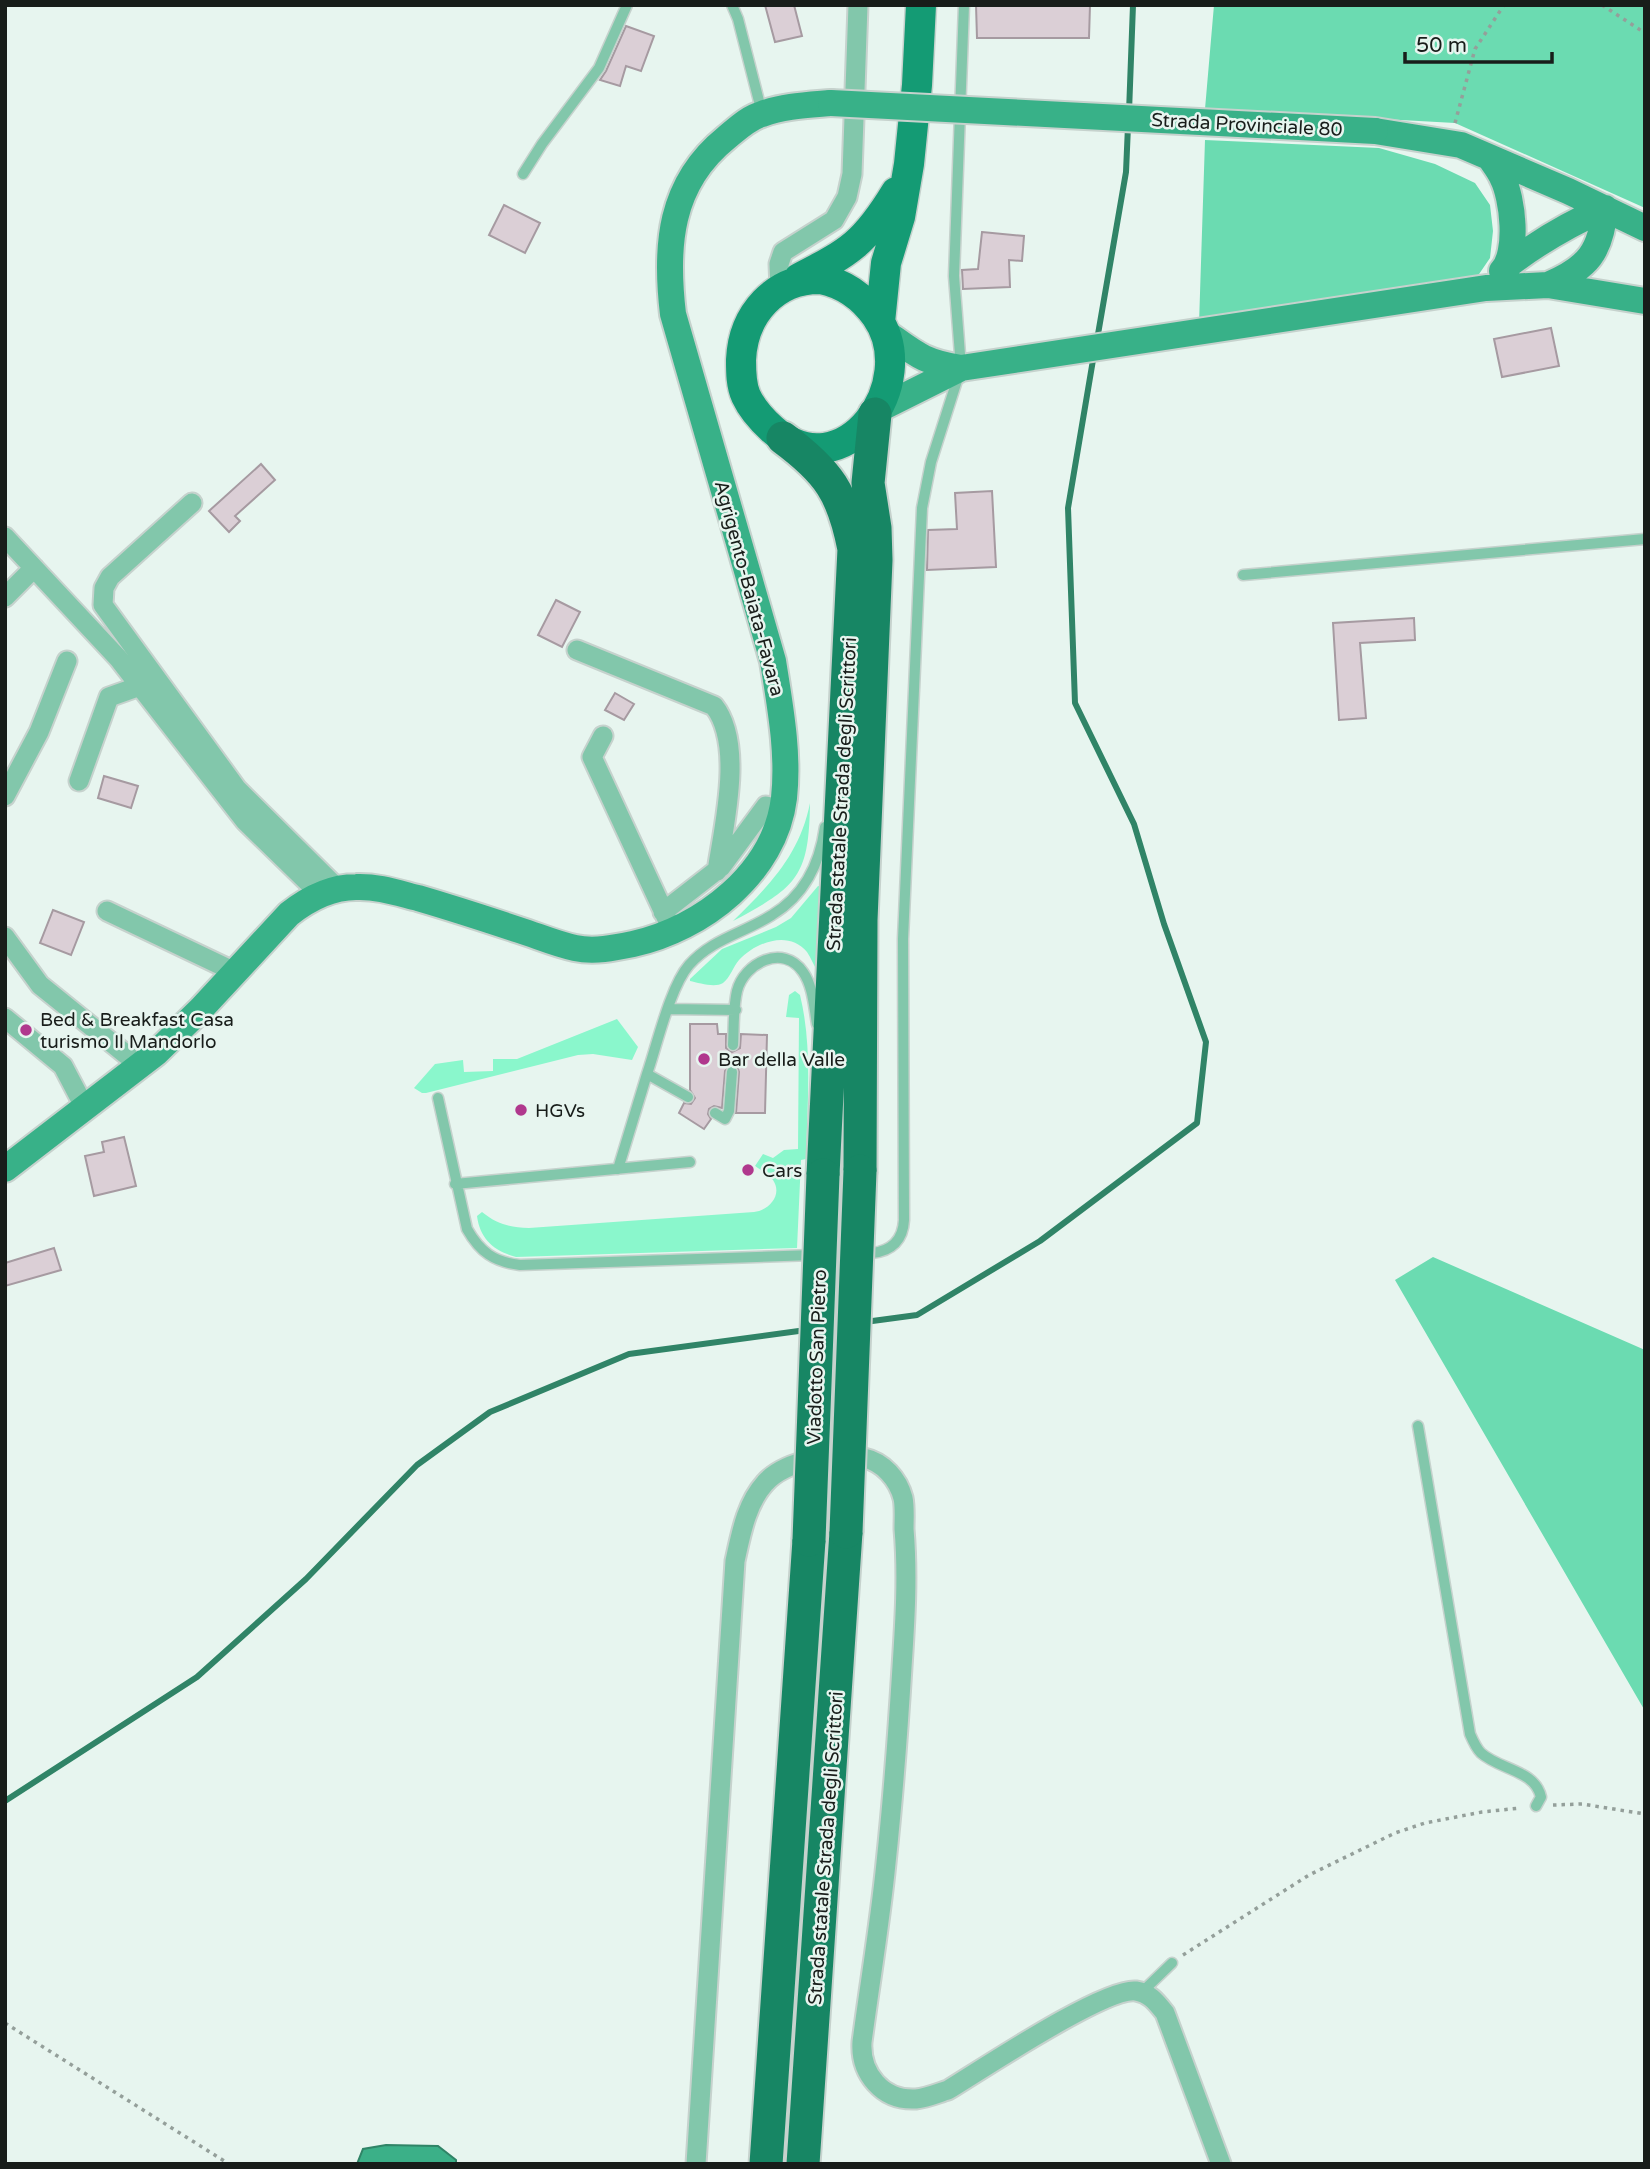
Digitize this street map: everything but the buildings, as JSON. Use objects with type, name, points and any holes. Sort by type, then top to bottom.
[{"type":"highway","name":"Strada statale Strada degli Scrittori","points":[[860,1171],[861,920],[876,560],[875,528],[868,483],[876,412]]},
{"type":"highway","name":"Strada statale Strada degli Scrittori","points":[[783,439],[810,458],[834,486],[848,519],[854,549],[823,1175]]},
{"type":"highway","name":"Viadotto San Pietro","points":[[846,1532],[860,1171]]},
{"type":"highway","name":"Viadotto San Pietro","points":[[809,1540],[823,1175]]},
{"type":"highway","name":"Strada statale Strada degli Scrittori","points":[[803,2164],[846,1532]]},
{"type":"highway","name":"Strada statale Strada degli Scrittori","points":[[766,2164],[809,1540]]},
{"type":"highway","points":[[819,1932],[825,2164]]},
{"type":"main road","points":[[909,164],[903,181],[890,202],[859,244],[785,286],[763,302],[749,324],[743,339],[741,370],[746,395],[768,426],[783,439],[813,448],[833,446],[852,438],[876,412],[890,372],[891,358],[883,327],[886,263],[900,217],[909,164],[917,85],[920,5]]},
{"type":"main road","points":[[785,286],[821,279],[841,285],[859,296],[883,327]]},
{"type":"street","points":[[785,286],[779,264],[783,253],[834,219],[847,197],[852,174],[858,5]]},
{"type":"street","name":"Agrigento-Baiata-Favara","points":[[329,892],[356,887],[401,894],[587,950],[622,946],[659,937],[668,922],[699,918],[736,888],[765,850],[782,809],[784,765],[782,717],[773,661],[673,314],[668,274],[672,233],[683,192],[719,144],[750,119],[762,114],[831,103]]},
{"type":"street","name":"Strada Provinciale 80","points":[[831,103],[1375,131],[1450,142],[1605,208],[1645,228]]},
{"type":"street","points":[[1490,158],[1503,179],[1511,209],[1513,237],[1507,266]]},
{"type":"street","points":[[1486,288],[1507,266],[1531,248],[1571,223],[1605,208],[1603,230],[1591,258],[1567,277],[1548,285]]},
{"type":"street","points":[[883,327],[918,357],[936,364],[961,368],[1080,352],[1486,288],[1548,285],[1645,301]]},
{"type":"street","points":[[876,412],[961,368]]},
{"type":"street","points":[[192,503],[110,577],[104,587],[103,605],[237,789],[329,892]]},
{"type":"street","points":[[5,537],[118,658],[245,821],[329,892]]},
{"type":"street","points":[[5,597],[34,568]]},
{"type":"street","points":[[576,650],[714,706],[721,715],[729,754],[727,799],[717,871]]},
{"type":"street","points":[[5,796],[39,732],[67,661]]},
{"type":"street","points":[[79,781],[108,697],[140,686]]},
{"type":"street","points":[[603,736],[592,757],[668,922],[738,847],[766,806],[782,809]]},
{"type":"street","points":[[5,1169],[165,1045],[289,914],[304,902],[329,892]]},
{"type":"street","points":[[107,911],[235,972]]},
{"type":"street","points":[[5,937],[40,985],[128,1056],[136,1068]]},
{"type":"street","points":[[5,1018],[63,1066],[85,1108]]},
{"type":"street","points":[[696,2164],[735,1561],[743,1525],[754,1498],[766,1481],[799,1462],[825,1457],[865,1458],[883,1466],[896,1480],[903,1498],[905,1620],[886,1863],[862,2042],[863,2064],[868,2075],[887,2092],[913,2099],[927,2097],[948,2090],[1096,2003],[1123,1991],[1142,1992],[1152,1997],[1165,2014],[1221,2164]]},
{"type":"lane","points":[[523,174],[599,68],[627,5]]},
{"type":"lane","points":[[732,5],[762,114]]},
{"type":"lane","points":[[438,1098],[467,1229],[475,1244],[503,1263],[520,1265],[873,1253],[883,1252],[899,1240],[904,1220],[904,927],[922,508],[930,461],[961,368],[954,276],[964,5]]},
{"type":"lane","points":[[1243,575],[1645,539]]},
{"type":"lane","points":[[840,584],[854,549]]},
{"type":"lane","points":[[618,1169],[678,981],[700,954],[722,939],[771,916],[792,901],[816,863],[825,822]]},
{"type":"lane","points":[[733,1045],[737,992],[742,978],[751,968],[765,960],[784,958],[793,962],[806,977],[811,990],[817,1039]]},
{"type":"lane","points":[[668,1009],[736,1010]]},
{"type":"lane","points":[[818,1052],[823,1175]]},
{"type":"lane","points":[[715,1112],[726,1119],[732,1072]]},
{"type":"lane","points":[[647,1074],[688,1097]]},
{"type":"lane","points":[[456,1184],[690,1162]]},
{"type":"lane","points":[[1418,1426],[1470,1734],[1478,1751],[1490,1760],[1530,1779],[1539,1787],[1541,1797],[1536,1806]]},
{"type":"lane","points":[[1142,1992],[1172,1963]]},
{"type":"path","points":[[1450,142],[1475,50],[1504,5]]},
{"type":"path","points":[[1602,5],[1645,33]]},
{"type":"path","points":[[1172,1963],[1227,1925],[1309,1875],[1395,1833],[1460,1816],[1536,1806],[1582,1804],[1645,1814]]},
{"type":"path","points":[[5,2023],[229,2164]]},
{"type":"shaded area","points":[[1214,5],[1645,5],[1645,208],[1455,123],[1205,109]]},
{"type":"shaded area","points":[[1205,140],[1379,148],[1435,164],[1475,183],[1490,205],[1493,231],[1490,258],[1475,280],[1199,324]]},
{"type":"shaded area","points":[[810,803],[807,848],[795,877],[772,899],[733,921],[782,868],[799,838]]},
{"type":"shaded area","points":[[818,886],[827,887],[818,972],[807,952],[799,945],[781,940],[754,948],[739,960],[723,983],[711,985],[690,981],[722,949],[791,918]]},
{"type":"shaded area","points":[[795,991],[800,995],[804,1015],[808,1077],[806,1159],[801,1160],[797,1248],[516,1257],[489,1243],[481,1231],[477,1216],[482,1212],[504,1224],[529,1228],[754,1212],[769,1205],[775,1196],[776,1186],[771,1178],[755,1166],[763,1154],[773,1158],[784,1150],[798,1149],[799,1018],[786,1017],[789,995]]},
{"type":"shaded area","points":[[617,1019],[638,1047],[632,1060],[593,1054],[578,1055],[426,1093],[414,1088],[435,1064],[463,1060],[464,1072],[493,1071],[493,1059],[517,1059]]},
{"type":"shaded area","points":[[1433,1257],[1645,1350],[1645,1711],[1395,1280]]},
{"type":"shaded area","points":[[386,2145],[438,2146],[456,2160],[456,2164],[357,2164],[363,2149]]},
{"type":"waterway","points":[[1129,112],[1133,5]]},
{"type":"waterway","points":[[1097,340],[1126,172],[1128,126]]},
{"type":"waterway","points":[[865,1322],[917,1315],[1040,1241],[1197,1123],[1206,1042],[1164,924],[1134,824],[1075,703],[1068,508],[1094,354]]},
{"type":"waterway","points":[[5,1801],[197,1677],[306,1579],[417,1465],[490,1412],[629,1354],[806,1330]]},
{"type":"place","name":"Bed & Breakfast Casa turismo Il Mandorlo","points":[[26,1030]]},
{"type":"place","name":"Bar della Valle","points":[[704,1059]]},
{"type":"place","name":"HGVs","points":[[521,1110]]},
{"type":"place","name":"Cars","points":[[748,1170]]}]
